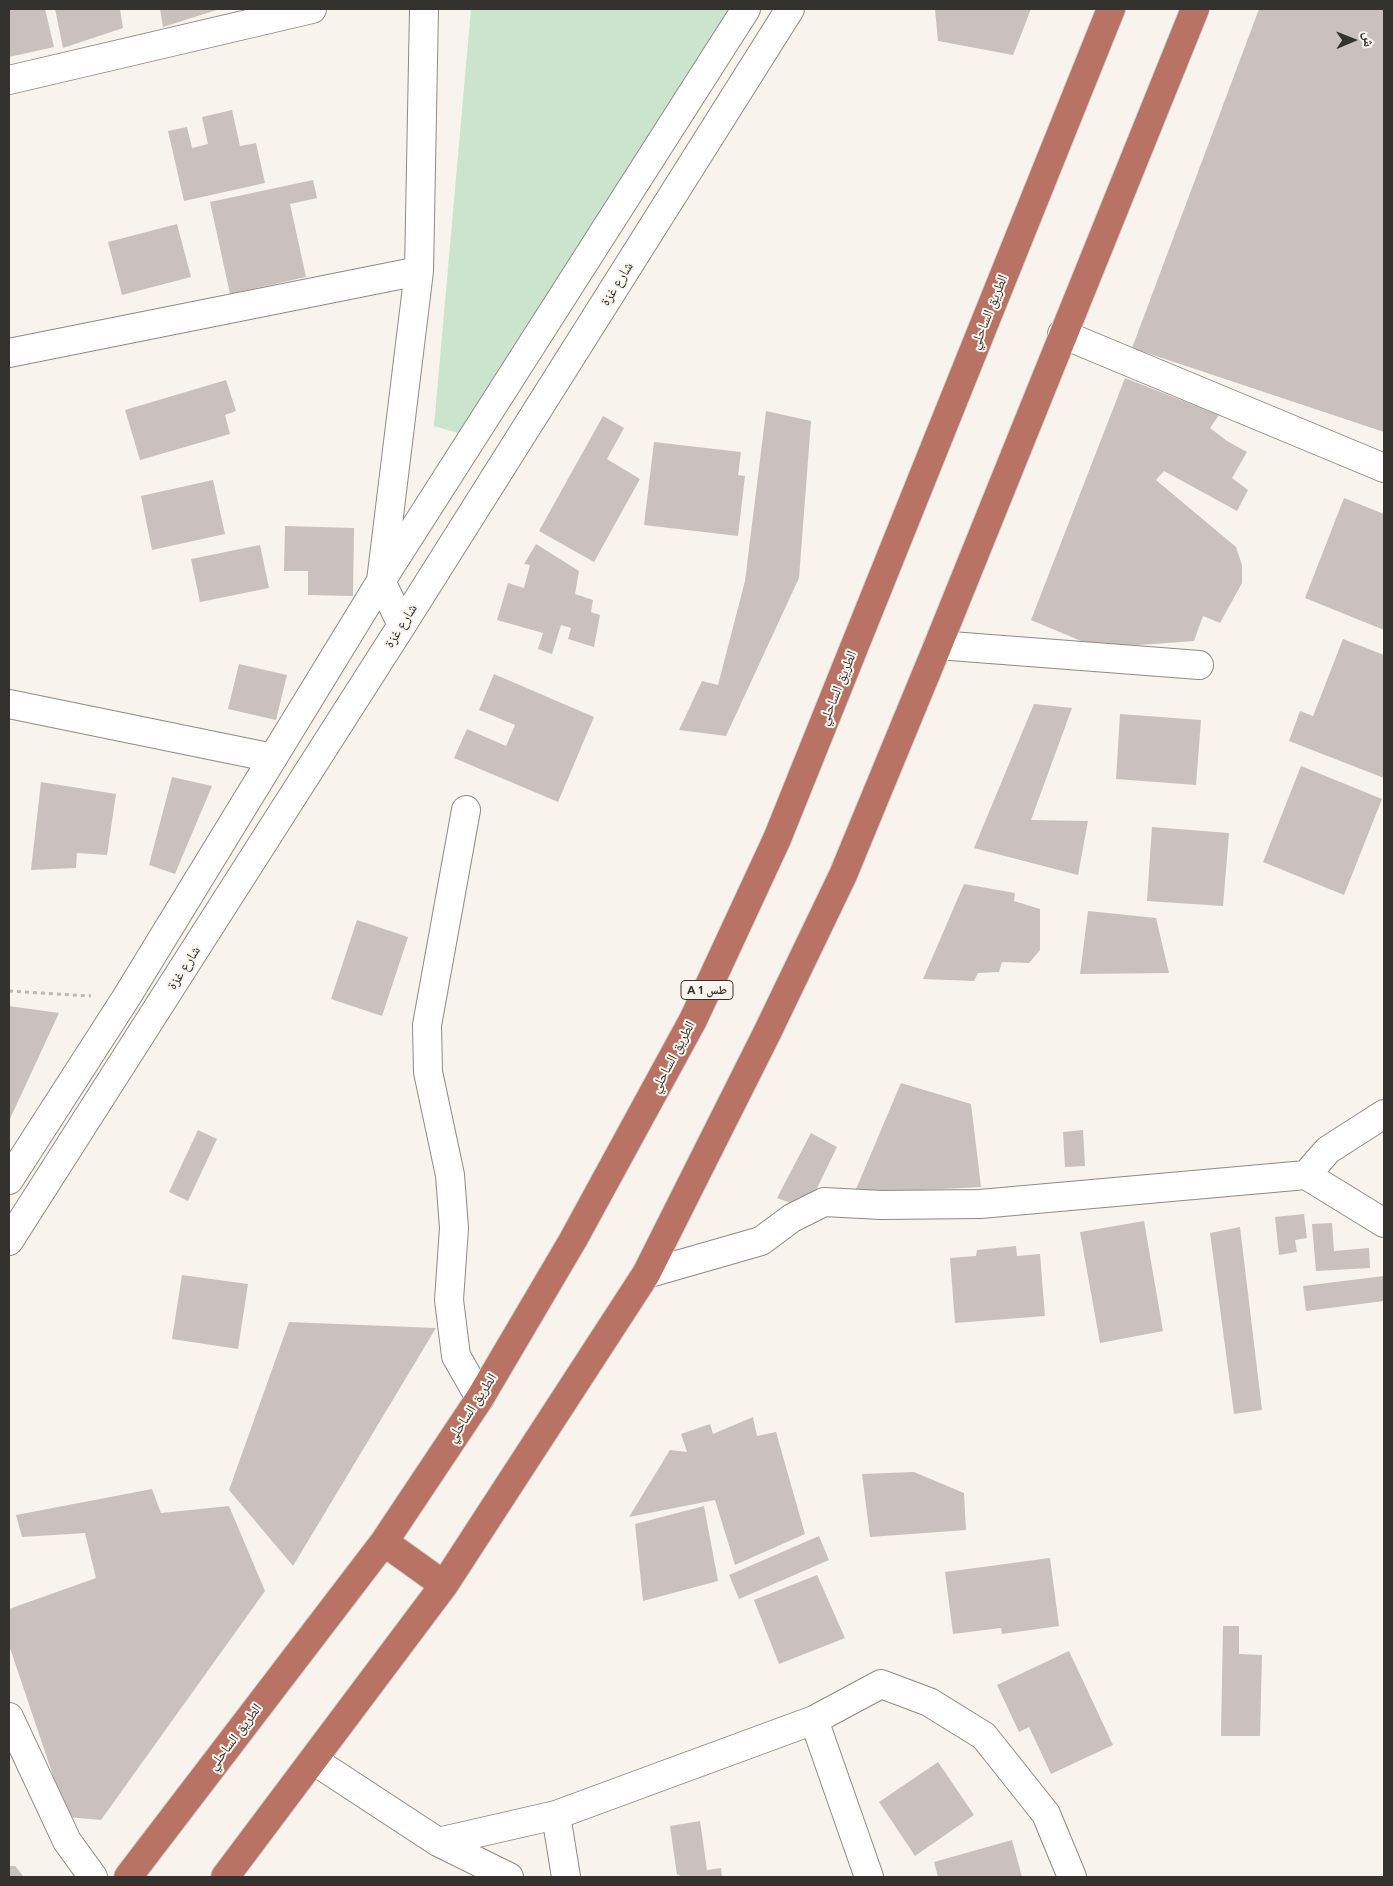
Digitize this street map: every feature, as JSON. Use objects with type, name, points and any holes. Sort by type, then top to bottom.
[{"type":"highway","name":"الطريق الساحلي","points":[[128,1877],[384,1542],[480,1398],[573,1240],[689,1029],[777,839],[1111,9]]},
{"type":"highway","points":[[225,1877],[444,1585],[646,1274],[767,1033],[842,875],[938,645],[1062,334],[1195,9]]},
{"type":"highway","points":[[384,1542],[444,1585]]},
{"type":"street","points":[[9,80],[312,9]]},
{"type":"street","points":[[402,625],[381,581],[419,271],[424,9]]},
{"type":"street","points":[[9,1180],[126,998],[381,581],[746,9]]},
{"type":"street","name":"شارع غزة","points":[[9,1242],[402,625],[790,9]]},
{"type":"street","points":[[9,353],[419,271]]},
{"type":"street","points":[[1062,334],[1384,468]]},
{"type":"street","points":[[938,645],[1199,665]]},
{"type":"street","points":[[9,704],[273,758]]},
{"type":"street","points":[[466,810],[427,1025],[428,1072],[450,1175],[454,1228],[449,1300],[456,1356],[480,1398]]},
{"type":"street","points":[[1306,1175],[1328,1150],[1384,1114]]},
{"type":"street","points":[[646,1274],[761,1240],[792,1218],[824,1202],[881,1206],[980,1204],[1306,1175],[1384,1223]]},
{"type":"street","points":[[438,1842],[556,1816],[814,1720],[881,1684],[930,1702],[984,1736],[1046,1814],[1072,1877]]},
{"type":"street","points":[[9,1717],[67,1840],[94,1877]]},
{"type":"street","points":[[814,1720],[869,1877]]},
{"type":"street","points":[[314,1760],[438,1842],[509,1877]]},
{"type":"street","points":[[556,1816],[566,1877]]},
{"type":"path","points":[[9,991],[126,998]]},
{"type":"green space","points":[[471,9],[735,9],[465,435],[434,426]]},
{"type":"building","points":[[9,9],[45,9],[54,47],[9,57]]},
{"type":"building","points":[[55,9],[120,9],[123,28],[63,48]]},
{"type":"building","points":[[160,9],[220,9],[163,27]]},
{"type":"building","points":[[935,9],[1031,9],[1013,55],[938,41]]},
{"type":"building","points":[[1259,9],[1383,9],[1384,432],[1132,348]]},
{"type":"building","points":[[232,110],[240,146],[256,143],[265,183],[184,201],[168,131],[187,127],[192,148],[208,144],[202,117]]},
{"type":"building","points":[[313,180],[317,198],[290,204],[306,277],[230,294],[210,202]]},
{"type":"building","points":[[177,224],[191,277],[122,295],[108,242]]},
{"type":"building","points":[[1125,378],[1219,415],[1210,428],[1227,441],[1247,452],[1232,478],[1248,490],[1237,511],[1164,471],[1156,480],[1236,547],[1242,565],[1242,583],[1220,623],[1203,616],[1194,641],[1098,648],[1031,620]]},
{"type":"building","points":[[226,380],[236,411],[225,415],[230,434],[140,460],[125,410]]},
{"type":"building","points":[[766,411],[811,421],[799,578],[726,736],[679,730],[702,681],[718,685],[745,581]]},
{"type":"building","points":[[603,416],[624,428],[607,459],[640,479],[594,562],[539,531]]},
{"type":"building","points":[[654,442],[741,452],[738,475],[745,476],[738,536],[644,525]]},
{"type":"building","points":[[213,480],[225,534],[152,550],[141,496]]},
{"type":"building","points":[[1344,498],[1384,514],[1384,630],[1305,598]]},
{"type":"building","points":[[285,526],[354,528],[353,596],[308,595],[308,571],[284,571]]},
{"type":"building","points":[[536,544],[579,571],[575,594],[593,600],[591,612],[600,615],[594,647],[568,639],[571,628],[561,625],[552,654],[538,649],[543,633],[497,620],[508,583],[524,588],[530,565],[524,564]]},
{"type":"building","points":[[260,545],[269,588],[200,602],[191,559]]},
{"type":"building","points":[[1343,639],[1384,655],[1384,778],[1289,741],[1300,711],[1313,716]]},
{"type":"building","points":[[239,664],[287,675],[276,720],[228,709]]},
{"type":"building","points":[[494,674],[594,717],[558,802],[454,758],[467,729],[506,746],[515,725],[479,710]]},
{"type":"building","points":[[1034,704],[1072,708],[1031,820],[1088,821],[1078,875],[974,848]]},
{"type":"building","points":[[1120,714],[1201,720],[1196,785],[1116,779]]},
{"type":"building","points":[[1301,766],[1382,799],[1344,895],[1263,862]]},
{"type":"building","points":[[172,777],[212,786],[175,874],[149,865]]},
{"type":"building","points":[[41,782],[116,794],[107,855],[77,853],[76,868],[31,870]]},
{"type":"building","points":[[1152,827],[1229,833],[1223,906],[1147,901]]},
{"type":"building","points":[[964,884],[1015,893],[1014,901],[1040,909],[1040,950],[1029,963],[1002,962],[999,972],[978,973],[974,981],[923,979]]},
{"type":"building","points":[[1088,911],[1156,918],[1169,973],[1080,974]]},
{"type":"building","points":[[357,920],[408,937],[382,1016],[331,999]]},
{"type":"building","points":[[9,1006],[59,1013],[9,1121]]},
{"type":"building","points":[[901,1083],[971,1104],[981,1187],[863,1193],[856,1189]]},
{"type":"building","points":[[198,1130],[217,1139],[188,1201],[169,1192]]},
{"type":"building","points":[[1083,1130],[1085,1166],[1065,1167],[1063,1132]]},
{"type":"building","points":[[811,1133],[837,1147],[807,1209],[777,1198]]},
{"type":"building","points":[[1304,1214],[1307,1238],[1295,1240],[1297,1252],[1279,1255],[1275,1217]]},
{"type":"building","points":[[1144,1221],[1163,1331],[1100,1343],[1080,1232]]},
{"type":"building","points":[[1332,1223],[1334,1251],[1369,1248],[1370,1268],[1316,1271],[1312,1224]]},
{"type":"building","points":[[1240,1227],[1262,1410],[1234,1414],[1210,1233]]},
{"type":"building","points":[[1016,1246],[1017,1256],[1040,1254],[1045,1316],[955,1323],[950,1258],[976,1256],[977,1250]]},
{"type":"building","points":[[182,1275],[248,1284],[238,1349],[172,1339]]},
{"type":"building","points":[[1384,1276],[1384,1301],[1306,1311],[1303,1286]]},
{"type":"building","points":[[289,1322],[436,1328],[293,1566],[229,1490]]},
{"type":"building","points":[[753,1417],[757,1436],[776,1432],[805,1534],[735,1565],[715,1500],[629,1517],[670,1450],[687,1452],[681,1434],[710,1424],[713,1434]]},
{"type":"building","points":[[914,1472],[964,1493],[966,1530],[870,1537],[862,1474]]},
{"type":"building","points":[[152,1489],[161,1513],[229,1506],[265,1591],[101,1820],[67,1817],[9,1645],[9,1609],[96,1578],[85,1533],[22,1537],[16,1515]]},
{"type":"building","points":[[704,1506],[718,1581],[643,1601],[635,1524]]},
{"type":"building","points":[[819,1536],[829,1560],[739,1599],[729,1575]]},
{"type":"building","points":[[1050,1558],[1059,1626],[1002,1634],[1001,1628],[953,1634],[945,1572]]},
{"type":"building","points":[[817,1575],[845,1638],[779,1664],[754,1600]]},
{"type":"building","points":[[1223,1626],[1239,1626],[1239,1654],[1262,1655],[1260,1736],[1221,1736]]},
{"type":"building","points":[[1069,1651],[1113,1745],[1051,1774],[1029,1727],[1019,1732],[997,1685]]},
{"type":"building","points":[[938,1762],[974,1815],[915,1856],[879,1802]]},
{"type":"building","points":[[700,1821],[707,1870],[721,1868],[722,1877],[680,1877],[679,1874],[677,1875],[670,1826]]},
{"type":"building","points":[[1012,1840],[1022,1877],[938,1877],[934,1862]]},
{"type":"building","points":[[9,1866],[15,1866],[24,1877],[9,1877]]}]
